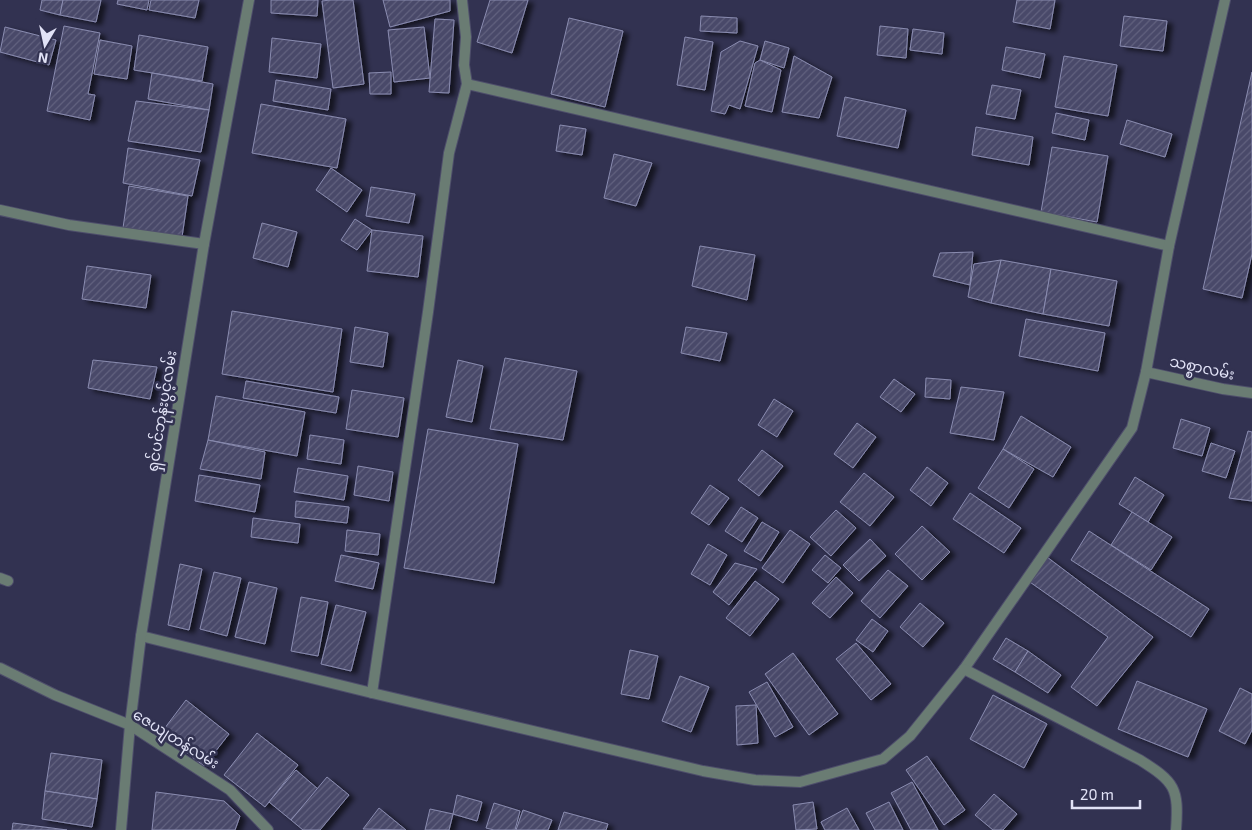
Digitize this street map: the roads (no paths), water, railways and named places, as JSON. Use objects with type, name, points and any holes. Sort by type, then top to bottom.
[{"type":"street","name":"ရှင်ပင်ဘုန်းပွင့်လမ်း","points":[[121,830],[130,725],[141,636],[204,244],[249,0]]},
{"type":"street","points":[[372,693],[428,312],[449,153],[466,84],[464,65],[466,37],[462,0]]},
{"type":"street","points":[[141,636],[703,771],[755,780],[800,782],[883,760],[910,736],[964,669],[1132,428],[1146,372],[1169,246],[1225,0]]},
{"type":"street","points":[[466,84],[1169,246]]},
{"type":"street","points":[[0,210],[69,225],[204,244]]},
{"type":"street","name":"သစ္စာလမ်း","points":[[1146,372],[1252,393]]},
{"type":"street","name":"ဇေယျတန်လမ်း","points":[[0,668],[55,695],[130,725],[230,790],[268,830]]},
{"type":"street","points":[[964,669],[1140,760],[1162,774],[1175,792],[1178,812],[1176,830]]}]
